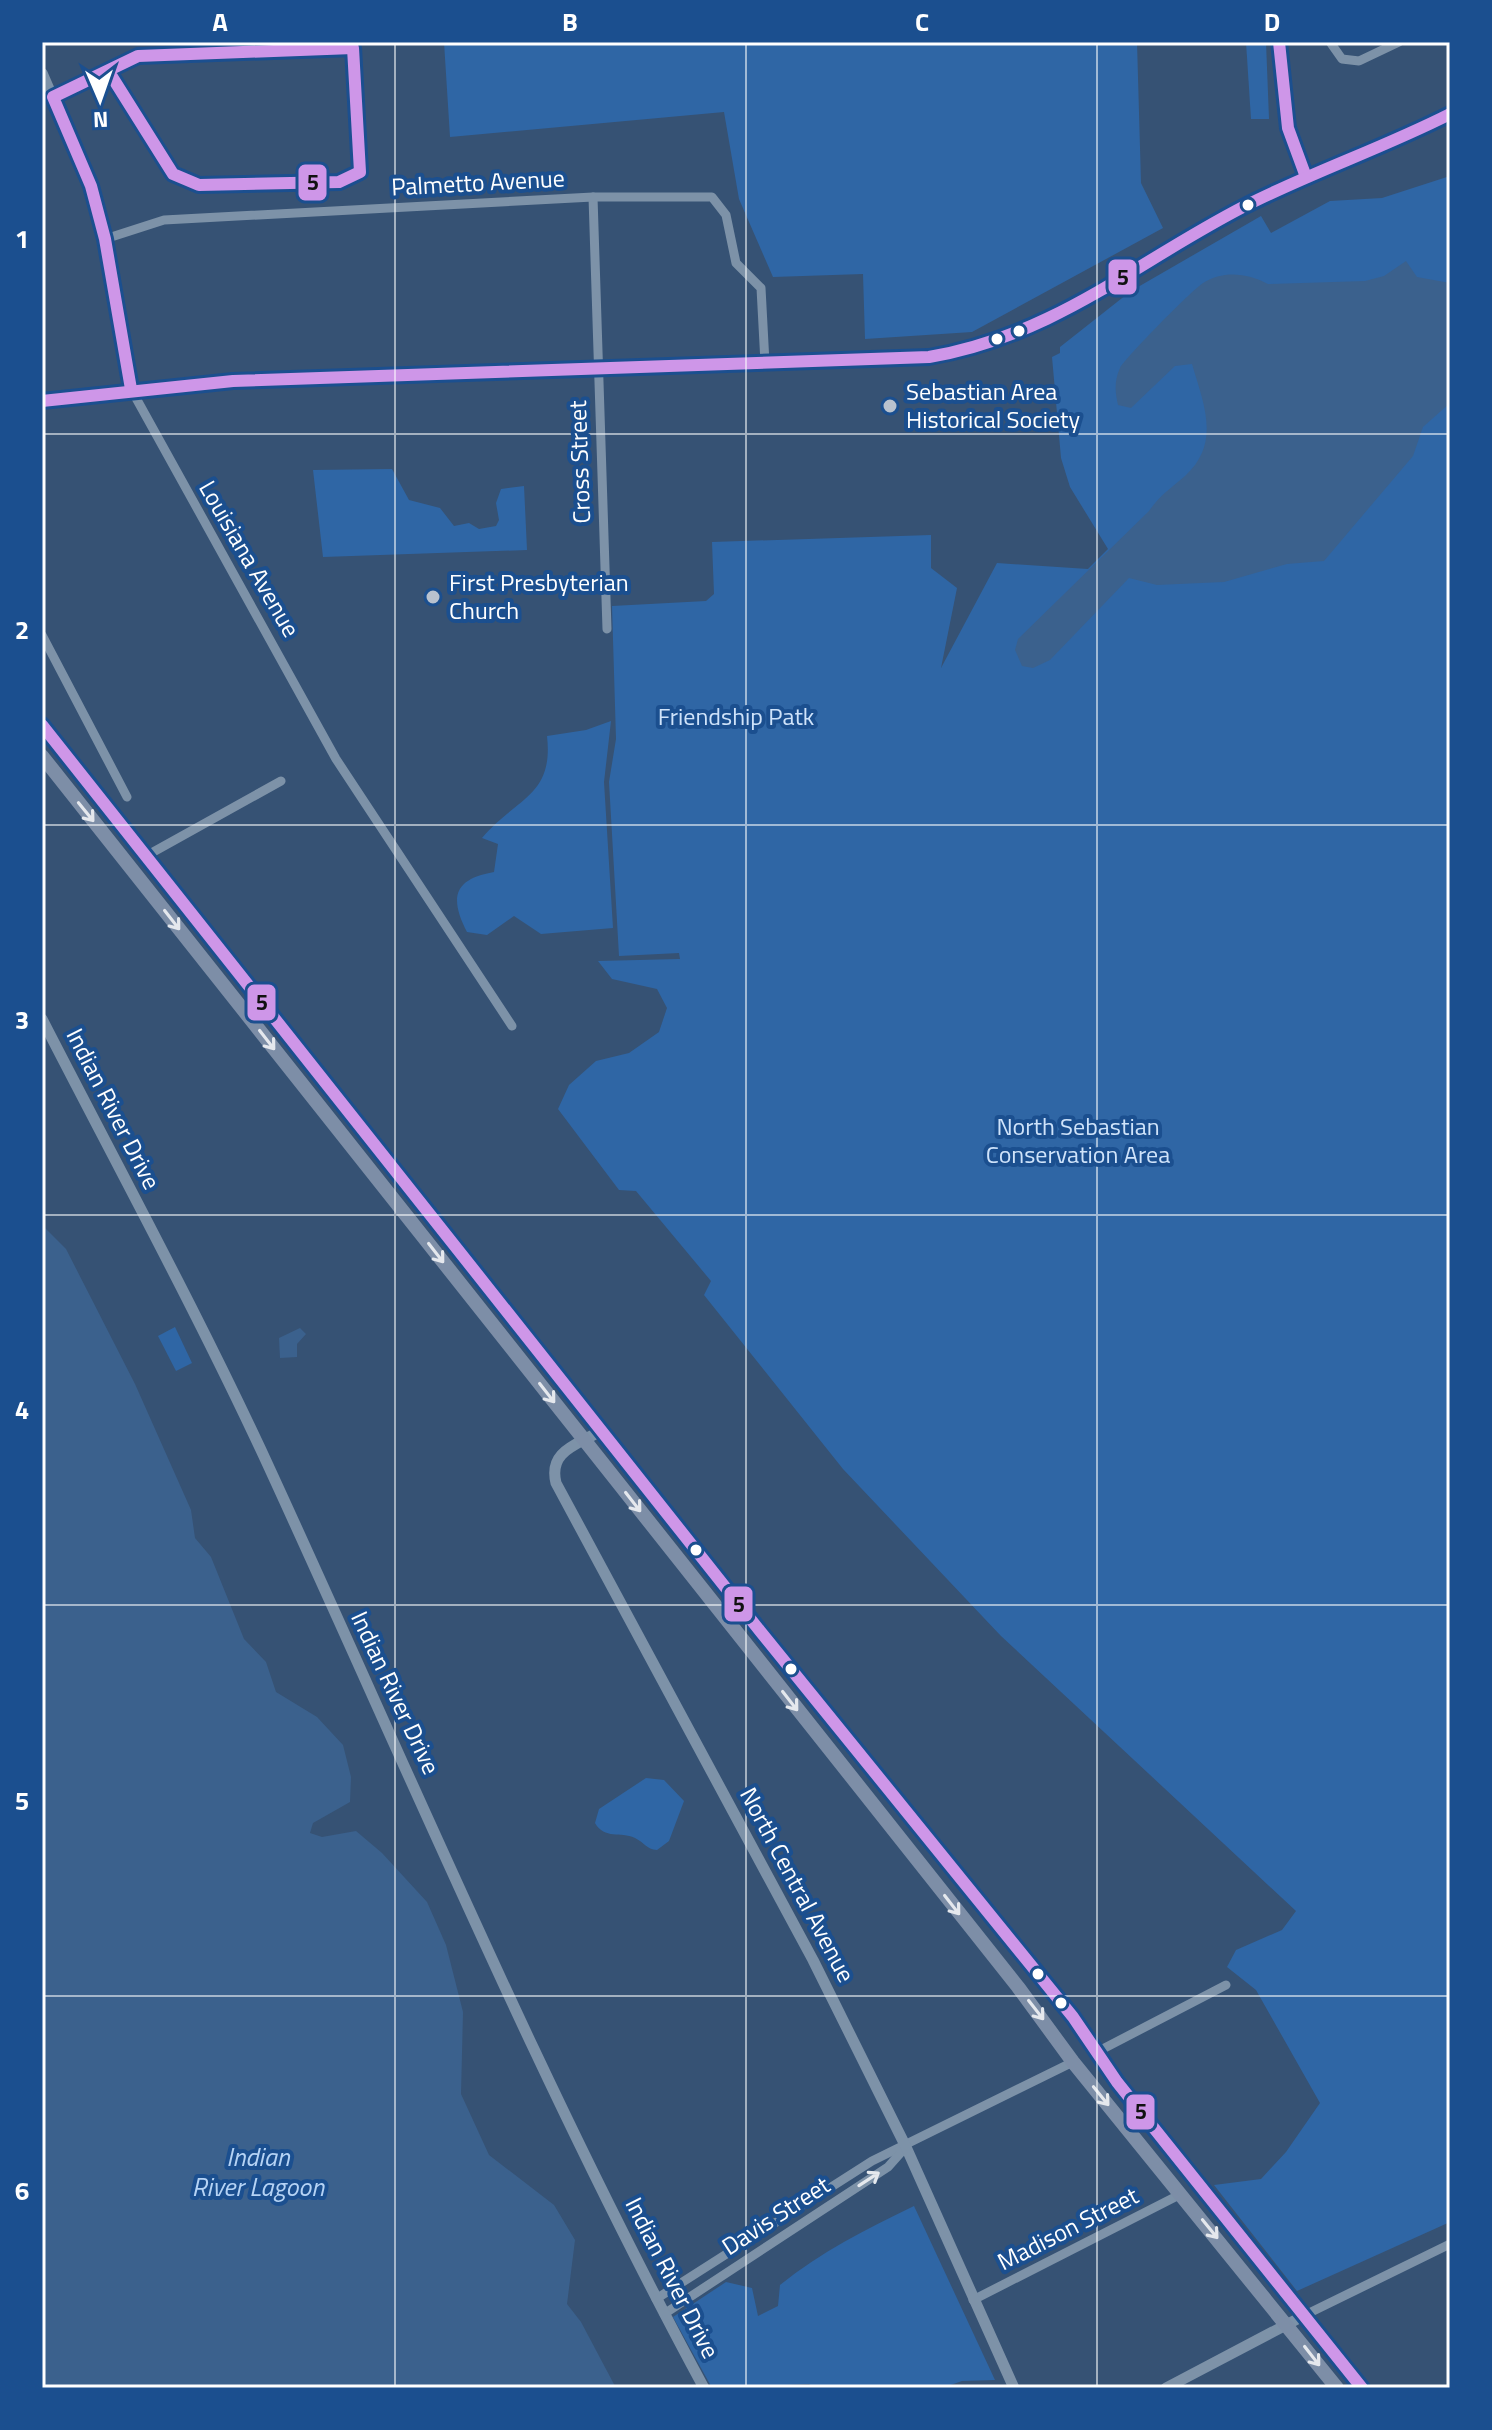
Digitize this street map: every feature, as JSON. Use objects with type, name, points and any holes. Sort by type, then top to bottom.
[{"type":"main road","points":[[42,725],[760,1631],[1073,2017],[1117,2082],[1362,2388]]},
{"type":"main road","points":[[42,756],[1054,2033],[1073,2062],[1337,2388]]},
{"type":"main road","points":[[107,838],[146,856]]},
{"type":"main road","points":[[136,874],[149,875],[172,888]]},
{"type":"main road","points":[[1054,2033],[1095,2053]]},
{"type":"main road","points":[[1073,2062],[1089,2065],[1117,2082]]},
{"type":"street","points":[[1279,42],[1284,124],[1292,150],[1306,177]]},
{"type":"street","points":[[1330,42],[1342,59],[1359,61],[1399,42]]},
{"type":"street","points":[[53,97],[138,56],[353,48],[360,172],[339,182],[199,185],[173,174],[109,72]]},
{"type":"street","name":"Louisiana Avenue","points":[[42,73],[91,186],[105,239],[131,389],[336,759],[512,1026]]},
{"type":"street","points":[[42,401],[131,389],[233,381],[929,357],[985,349],[1074,305],[1241,208],[1450,114]]},
{"type":"street","name":"Palmetto Avenue","points":[[105,239],[164,220],[593,197],[712,197],[726,215],[736,263],[761,288],[765,363]]},
{"type":"street","name":"Cross Street","points":[[593,197],[596,369],[607,629]]},
{"type":"street","points":[[42,635],[127,797]]},
{"type":"street","points":[[146,856],[281,781]]},
{"type":"street","name":"Indian River Drive","points":[[42,1019],[225,1375],[372,1701],[656,2299],[704,2388]]},
{"type":"street","name":"North Central Avenue","points":[[602,1430],[556,1458],[553,1468],[556,1483],[813,1960],[906,2147],[1014,2388]]},
{"type":"street","points":[[742,1640],[760,1631]]},
{"type":"street","points":[[1095,2053],[1226,1985]]},
{"type":"street","name":"Davis Street","points":[[656,2299],[872,2161],[906,2147],[1073,2062]]},
{"type":"street","name":"Davis Street","points":[[664,2314],[888,2167],[906,2147]]},
{"type":"street","name":"Madison Street","points":[[973,2300],[1181,2194]]},
{"type":"street","points":[[1166,2388],[1450,2244]]},
{"type":"green space","points":[[444,42],[1137,42],[1141,183],[1163,228],[972,332],[865,339],[863,274],[773,277],[739,199],[724,112],[450,137]]},
{"type":"green space","points":[[1246,42],[1266,42],[1269,119],[1251,119]]},
{"type":"green space","name":"North Sebastian Conservation Area","points":[[1450,176],[1450,2222],[1297,2291],[1214,2185],[1261,2179],[1286,2152],[1320,2103],[1256,1990],[1227,1967],[1236,1950],[1282,1930],[1296,1911],[1001,1636],[843,1469],[704,1295],[711,1281],[636,1191],[619,1190],[558,1109],[569,1085],[596,1061],[629,1053],[659,1032],[667,1008],[657,989],[612,979],[598,961],[680,959],[679,953],[619,956],[609,782],[616,739],[612,606],[706,601],[714,594],[712,542],[931,535],[931,568],[957,588],[941,668],[997,563],[1088,569],[1108,549],[1070,487],[1061,458],[1052,357],[1060,353],[1060,347],[1131,291],[1261,216],[1271,233],[1330,201],[1382,198]]},
{"type":"green space","points":[[392,469],[409,500],[440,508],[454,526],[469,523],[479,529],[496,526],[499,520],[496,503],[501,489],[524,486],[527,550],[323,557],[313,470]]},
{"type":"green space","points":[[611,721],[604,782],[613,928],[541,934],[514,916],[487,935],[467,932],[458,909],[459,892],[470,879],[494,872],[498,844],[482,838],[538,785],[548,756],[547,736],[586,730]]},
{"type":"green space","points":[[175,1327],[192,1363],[176,1371],[158,1336]]},
{"type":"green space","points":[[646,1778],[664,1780],[684,1801],[669,1841],[657,1850],[629,1836],[603,1832],[595,1823],[599,1809]]},
{"type":"green space","points":[[914,2206],[995,2380],[962,2381],[942,2388],[815,2388],[809,2384],[712,2388],[673,2317],[726,2282],[752,2288],[758,2316],[778,2306],[780,2285],[811,2262]]},
{"type":"water","points":[[1406,261],[1417,277],[1450,283],[1450,403],[1423,427],[1413,456],[1324,561],[1287,564],[1224,582],[1157,585],[1129,578],[1050,660],[1033,668],[1022,666],[1015,650],[1018,639],[1161,496],[1185,476],[1203,450],[1205,409],[1192,364],[1175,366],[1131,408],[1118,405],[1116,386],[1120,368],[1146,338],[1196,288],[1219,276],[1244,275],[1268,284],[1365,281],[1384,276]]},
{"type":"water","name":"Indian River Lagoon","points":[[42,1225],[66,1249],[135,1384],[191,1510],[195,1538],[211,1557],[244,1639],[266,1662],[276,1692],[317,1717],[343,1745],[351,1777],[350,1802],[313,1823],[310,1833],[322,1837],[356,1831],[382,1853],[427,1902],[446,1945],[463,2012],[461,2094],[489,2155],[554,2205],[575,2240],[567,2304],[581,2322],[616,2388],[42,2388]]},
{"type":"water","points":[[300,1328],[306,1334],[297,1344],[297,1357],[280,1358],[279,1338]]},
{"type":"transit line","name":"5","points":[[1279,42],[1288,128],[1306,177]]},
{"type":"transit line","name":"5","points":[[109,72],[173,174],[199,185],[339,182],[360,172],[353,48],[138,56],[53,97],[91,186],[105,239],[131,389]]},
{"type":"transit line","name":"5","points":[[42,401],[233,381],[929,357],[974,347],[1056,315],[1245,206],[1450,114]]},
{"type":"transit line","name":"5","points":[[42,725],[760,1631],[1073,2017],[1117,2082],[1362,2388]]},
{"type":"place","name":"Sebastian Area Historical Society","points":[[890,406]]},
{"type":"place","name":"First Presbyterian Church","points":[[433,597]]},
{"type":"park label","name":"Friendship Patk","points":[[736,717]]}]
